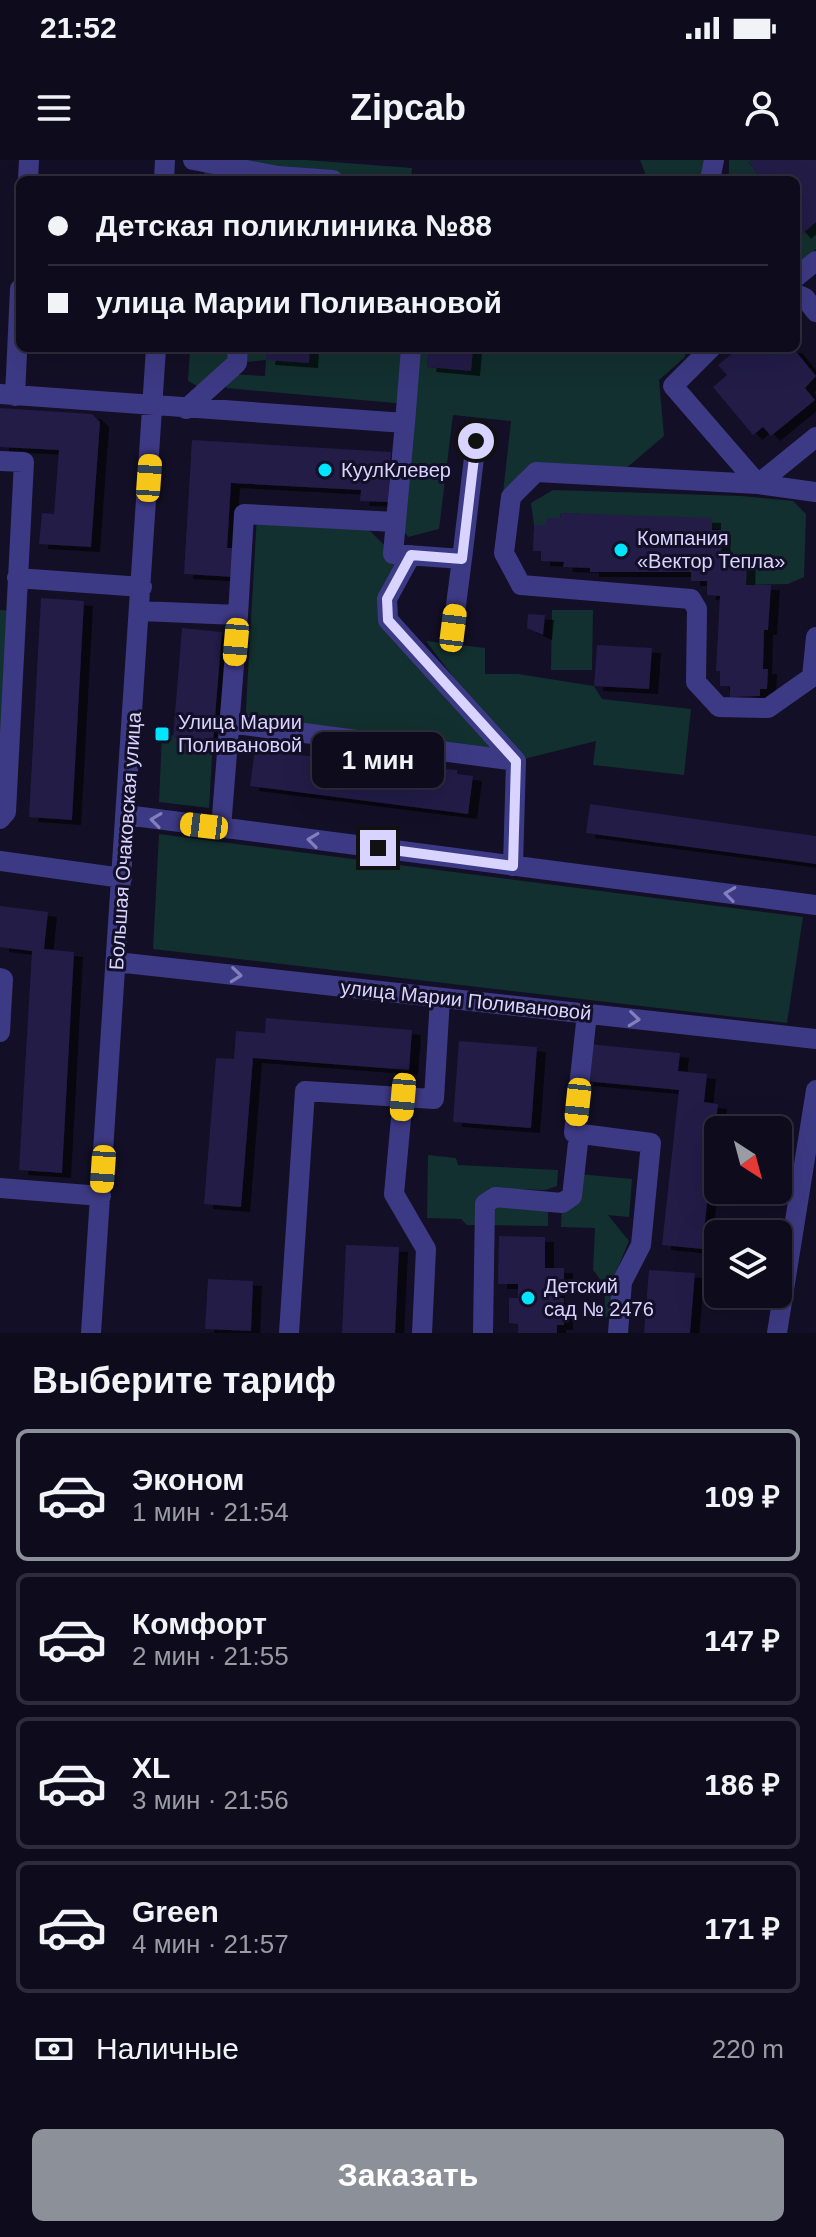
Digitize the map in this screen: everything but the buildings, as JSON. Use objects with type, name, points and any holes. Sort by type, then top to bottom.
[{"type":"street","points":[[193,160],[244,175]]},
{"type":"street","points":[[800,274],[816,261]]},
{"type":"street","points":[[800,296],[816,312]]},
{"type":"street","points":[[16,324],[8,395],[405,423]]},
{"type":"street","name":"Большая Очаковская улица","points":[[91,1333],[156,352]]},
{"type":"street","points":[[186,409],[237,363],[238,352]]},
{"type":"street","points":[[411,352],[393,554],[462,559]]},
{"type":"street","points":[[707,352],[673,386],[758,484]]},
{"type":"street","points":[[758,484],[816,437]]},
{"type":"street","points":[[453,628],[476,441]]},
{"type":"street","points":[[0,461],[24,462],[6,812],[0,819]]},
{"type":"street","points":[[816,492],[758,484],[536,472],[511,497],[504,553],[521,585],[691,599],[697,609],[696,682],[719,707],[768,708],[812,677],[816,637]]},
{"type":"street","points":[[221,828],[244,514],[395,522]]},
{"type":"street","points":[[411,555],[387,599],[388,620],[516,761],[513,866]]},
{"type":"street","points":[[17,578],[142,587]]},
{"type":"street","points":[[140,611],[238,615]]},
{"type":"street","points":[[229,723],[516,761]]},
{"type":"street","points":[[126,815],[816,905]]},
{"type":"street","points":[[0,861],[122,878]]},
{"type":"street","name":"улица Марии Поливановой","points":[[116,962],[816,1039]]},
{"type":"street","points":[[0,978],[3,979],[0,1032]]},
{"type":"street","points":[[289,1333],[305,1091],[434,1099],[440,998]]},
{"type":"street","points":[[587,1014],[574,1133],[651,1143],[641,1242],[622,1282],[618,1333]]},
{"type":"street","points":[[777,1333],[816,1090]]},
{"type":"street","points":[[403,1097],[394,1194],[426,1249],[422,1333]]},
{"type":"street","points":[[483,1333],[485,1204],[495,1197],[562,1203],[572,1196],[579,1134]]},
{"type":"street","points":[[0,1188],[101,1196]]},
{"type":"green space","points":[[205,160],[306,160],[412,168],[411,176],[204,176]]},
{"type":"green space","points":[[640,160],[707,160],[701,176],[644,176]]},
{"type":"green space","points":[[729,160],[752,160],[749,163],[757,173],[754,176],[729,176]]},
{"type":"green space","points":[[816,222],[816,249],[800,263],[800,232],[802,234]]},
{"type":"green space","points":[[190,352],[278,352],[309,363],[310,352],[429,352],[427,367],[470,371],[472,352],[686,352],[685,357],[659,380],[664,436],[624,470],[544,464],[511,497],[496,556],[511,421],[453,415],[439,529],[408,537],[402,529],[415,422],[406,404],[226,388],[227,376],[206,391],[188,381]],"holes":[[[266,360],[265,376],[229,374],[237,363]]]},
{"type":"green space","points":[[553,490],[741,496],[793,501],[806,514],[804,577],[788,584],[746,585],[747,557],[721,556],[721,530],[648,517],[561,513],[560,518],[546,518],[546,525],[534,525],[531,503]]},
{"type":"green space","points":[[257,515],[359,520],[393,554],[411,555],[388,620],[509,751],[426,641],[485,648],[485,674],[518,674],[594,686],[602,699],[691,709],[684,775],[593,765],[596,741],[516,761],[245,725]]},
{"type":"green space","points":[[0,610],[15,611],[0,809]]},
{"type":"green space","points":[[552,610],[593,610],[592,670],[551,670]]},
{"type":"green space","points":[[162,734],[213,741],[209,808],[159,802]]},
{"type":"green space","points":[[159,834],[803,917],[787,1023],[153,949]]},
{"type":"green space","points":[[428,1155],[456,1158],[458,1165],[558,1170],[557,1186],[545,1190],[489,1188],[481,1198],[476,1225],[467,1225],[461,1219],[427,1218]]},
{"type":"green space","points":[[579,1174],[632,1179],[629,1217],[608,1215],[629,1241],[612,1282],[610,1316],[604,1318],[604,1292],[593,1270],[595,1228],[561,1227],[562,1203]]},
{"type":"green space","points":[[548,1202],[548,1226],[484,1225],[485,1204]]},
{"type":"place","name":"КуулКлевер","points":[[325,470]]},
{"type":"place","name":"Компания «Вектор Тепла»","points":[[621,550]]},
{"type":"place","name":"Улица Марии Поливановой","points":[[162,734]]},
{"type":"place","name":"Детский сад № 2476","points":[[528,1298]]},
{"type":"route","points":[[378,848],[513,866],[516,761],[388,620],[387,599],[411,555],[462,559],[476,441]]}]
